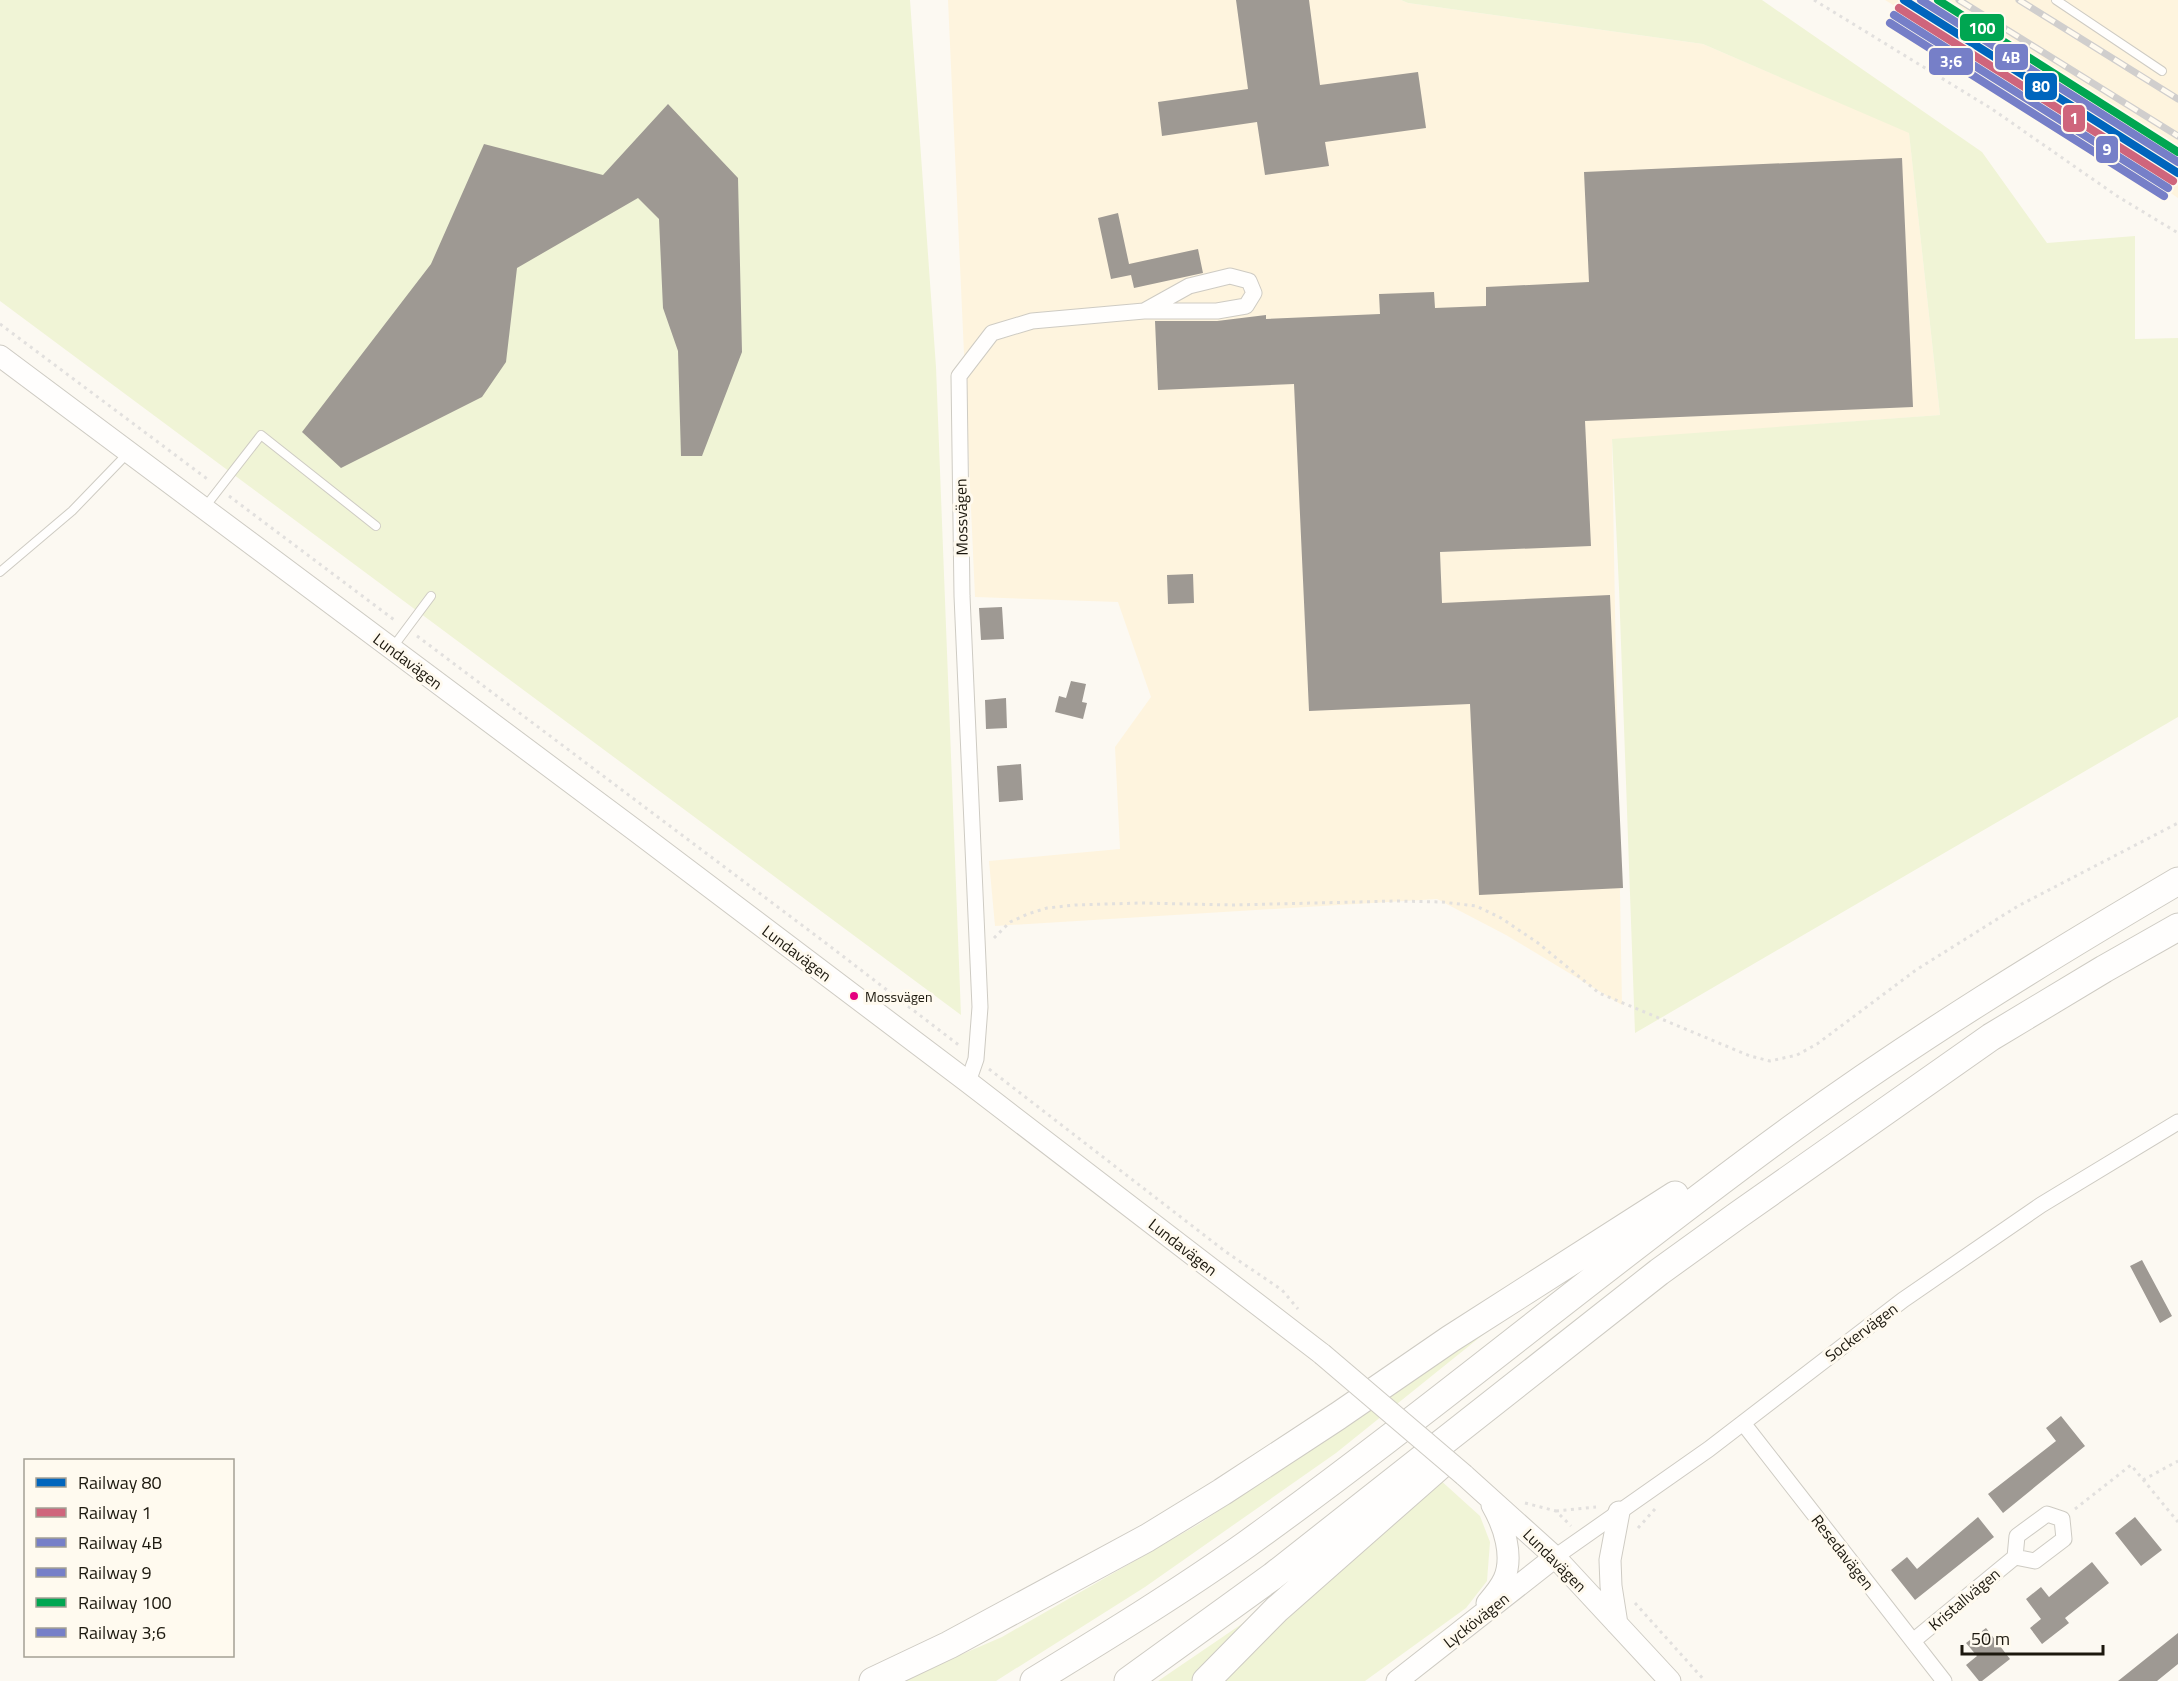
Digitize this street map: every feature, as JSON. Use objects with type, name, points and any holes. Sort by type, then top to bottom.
[{"type":"highway","points":[[1034,1681],[1117,1631],[1245,1545],[1793,1127],[1962,1012],[2178,881]]},
{"type":"highway","points":[[1128,1681],[1273,1576],[1659,1272],[1991,1037],[2178,927]]},
{"type":"highway","points":[[873,1681],[949,1645],[1147,1538],[1319,1429],[1450,1340],[1682,1191],[1793,1127]]},
{"type":"highway","points":[[1206,1681],[1277,1609],[1659,1272]]},
{"type":"main road","name":"Lundavägen","points":[[0,356],[968,1082],[1322,1354],[1486,1494],[1555,1557],[1670,1681]]},
{"type":"main road","points":[[1463,1630],[1487,1604],[1504,1579],[1507,1567],[1505,1533],[1486,1494]]},
{"type":"main road","points":[[1617,1624],[1611,1586],[1610,1560],[1619,1512]]},
{"type":"main road","name":"Lyckövägen","points":[[1397,1681],[1555,1557]]},
{"type":"street","name":"Mossvägen","points":[[968,1082],[976,1059],[980,1029],[962,596],[959,376],[992,333],[1032,321],[1144,311],[1217,311],[1246,306],[1254,293],[1249,281],[1230,276],[1189,286],[1144,311]]},
{"type":"street","name":"Sockervägen","points":[[1555,1557],[1709,1449],[1903,1300],[2041,1205],[2178,1122]]},
{"type":"street","name":"Resedavägen","points":[[1743,1423],[1944,1681]]},
{"type":"street","name":"Kristallvägen","points":[[1913,1641],[2015,1557],[2017,1536],[2047,1514],[2062,1519],[2064,1539],[2035,1561],[2015,1557]]},
{"type":"lane","points":[[2056,0],[2162,71]]},
{"type":"lane","points":[[204,508],[261,435],[376,525]]},
{"type":"lane","points":[[0,572],[72,511],[129,452]]},
{"type":"lane","points":[[392,648],[431,596]]},
{"type":"path","points":[[1814,0],[1992,110],[2117,196],[2178,233]]},
{"type":"path","points":[[0,324],[361,595]]},
{"type":"path","points":[[453,664],[827,944],[1226,1252],[1282,1290],[1301,1313]]},
{"type":"path","points":[[978,966],[996,936],[1010,922],[1047,908],[1140,903],[1234,905],[1442,902],[1476,906],[1501,918],[1538,943],[1599,993],[1750,1056],[1770,1061],[1781,1060],[1797,1055],[1817,1044],[1916,970],[2018,906],[2178,823]]},
{"type":"path","points":[[2143,1480],[2178,1461]]},
{"type":"path","points":[[2062,1519],[2131,1465],[2178,1522]]},
{"type":"path","points":[[1635,1533],[1641,1523],[1656,1508]]},
{"type":"shaded area","points":[[948,0],[1401,0],[1408,3],[1703,44],[1909,132],[1940,415],[1612,440],[1622,1005],[1506,935],[1437,899],[995,926],[989,861],[1120,849],[1115,747],[1151,697],[1118,602],[975,597]]},
{"type":"shaded area","points":[[1885,0],[2178,0],[2178,198],[1890,3]]},
{"type":"green space","points":[[0,0],[910,0],[936,367],[961,1015],[0,301]]},
{"type":"green space","points":[[1401,0],[1762,0],[1982,152],[2047,243],[2135,236],[2135,339],[2178,338],[2178,717],[1635,1033],[1612,439],[1940,415],[1909,133],[1703,44],[1408,3]]},
{"type":"green space","points":[[1505,1317],[1336,1453],[1145,1587],[996,1681],[900,1681],[1002,1637],[1199,1524]]},
{"type":"green space","points":[[1438,1478],[1480,1516],[1490,1542],[1487,1581],[1466,1608],[1365,1681],[1223,1681],[1281,1620]]},
{"type":"green space","points":[[1249,1619],[1191,1681],[1158,1681]]},
{"type":"building","points":[[1236,0],[1309,0],[1320,85],[1418,72],[1426,128],[1325,142],[1329,166],[1265,175],[1257,122],[1162,136],[1158,102],[1248,89]]},
{"type":"building","points":[[668,104],[738,178],[742,352],[702,456],[681,456],[678,351],[663,308],[659,219],[638,198],[517,268],[506,362],[482,397],[341,468],[302,432],[431,264],[484,144],[603,175]]},
{"type":"building","points":[[1902,158],[1913,407],[1585,421],[1591,546],[1440,552],[1442,603],[1610,595],[1623,888],[1479,895],[1470,704],[1309,711],[1294,384],[1158,390],[1155,321],[1217,321],[1266,315],[1266,319],[1380,314],[1379,294],[1434,292],[1435,308],[1486,306],[1486,287],[1589,282],[1584,172]]},
{"type":"building","points":[[1118,213],[1129,264],[1198,249],[1203,273],[1134,288],[1131,275],[1111,279],[1098,218]]},
{"type":"building","points":[[1193,574],[1194,603],[1168,604],[1167,575]]},
{"type":"building","points":[[1002,607],[1004,639],[981,640],[979,608]]},
{"type":"building","points":[[1071,681],[1086,684],[1082,702],[1087,703],[1083,719],[1055,712],[1059,696],[1066,698]]},
{"type":"building","points":[[1006,698],[1007,728],[986,729],[985,700]]},
{"type":"building","points":[[1021,764],[1023,800],[999,802],[997,766]]},
{"type":"building","points":[[2142,1260],[2172,1316],[2160,1323],[2130,1266]]},
{"type":"building","points":[[2061,1416],[2085,1446],[2003,1513],[1988,1494],[2056,1441],[2046,1428]]},
{"type":"building","points":[[1978,1517],[1994,1537],[1915,1600],[1891,1570],[1907,1557],[1917,1569]]},
{"type":"building","points":[[2135,1517],[2162,1550],[2141,1566],[2115,1533]]},
{"type":"building","points":[[2092,1562],[2109,1583],[2065,1618],[2069,1623],[2042,1644],[2030,1628],[2041,1619],[2026,1599],[2041,1587],[2049,1597]]},
{"type":"building","points":[[1986,1628],[2010,1659],[1979,1681],[1966,1665],[1977,1656],[1966,1643]]},
{"type":"building","points":[[2178,1633],[2178,1664],[2157,1681],[2118,1681]]},
{"type":"railway","points":[[1927,0],[2178,159]]},
{"type":"railway","points":[[1959,0],[2178,136]]},
{"type":"railway","points":[[2019,0],[2178,99]]},
{"type":"rail line","name":"80","points":[[1904,0],[2178,173]]},
{"type":"rail line","name":"4B","points":[[1921,0],[2178,162]]},
{"type":"rail line","name":"100","points":[[1938,0],[2178,152]]},
{"type":"rail line","name":"1","points":[[1899,8],[2173,181]]},
{"type":"rail line","name":"9","points":[[1894,15],[2168,188]]},
{"type":"rail line","name":"3;6","points":[[1890,23],[2164,196]]},
{"type":"place","name":"Mossvägen","points":[[854,996]]}]
